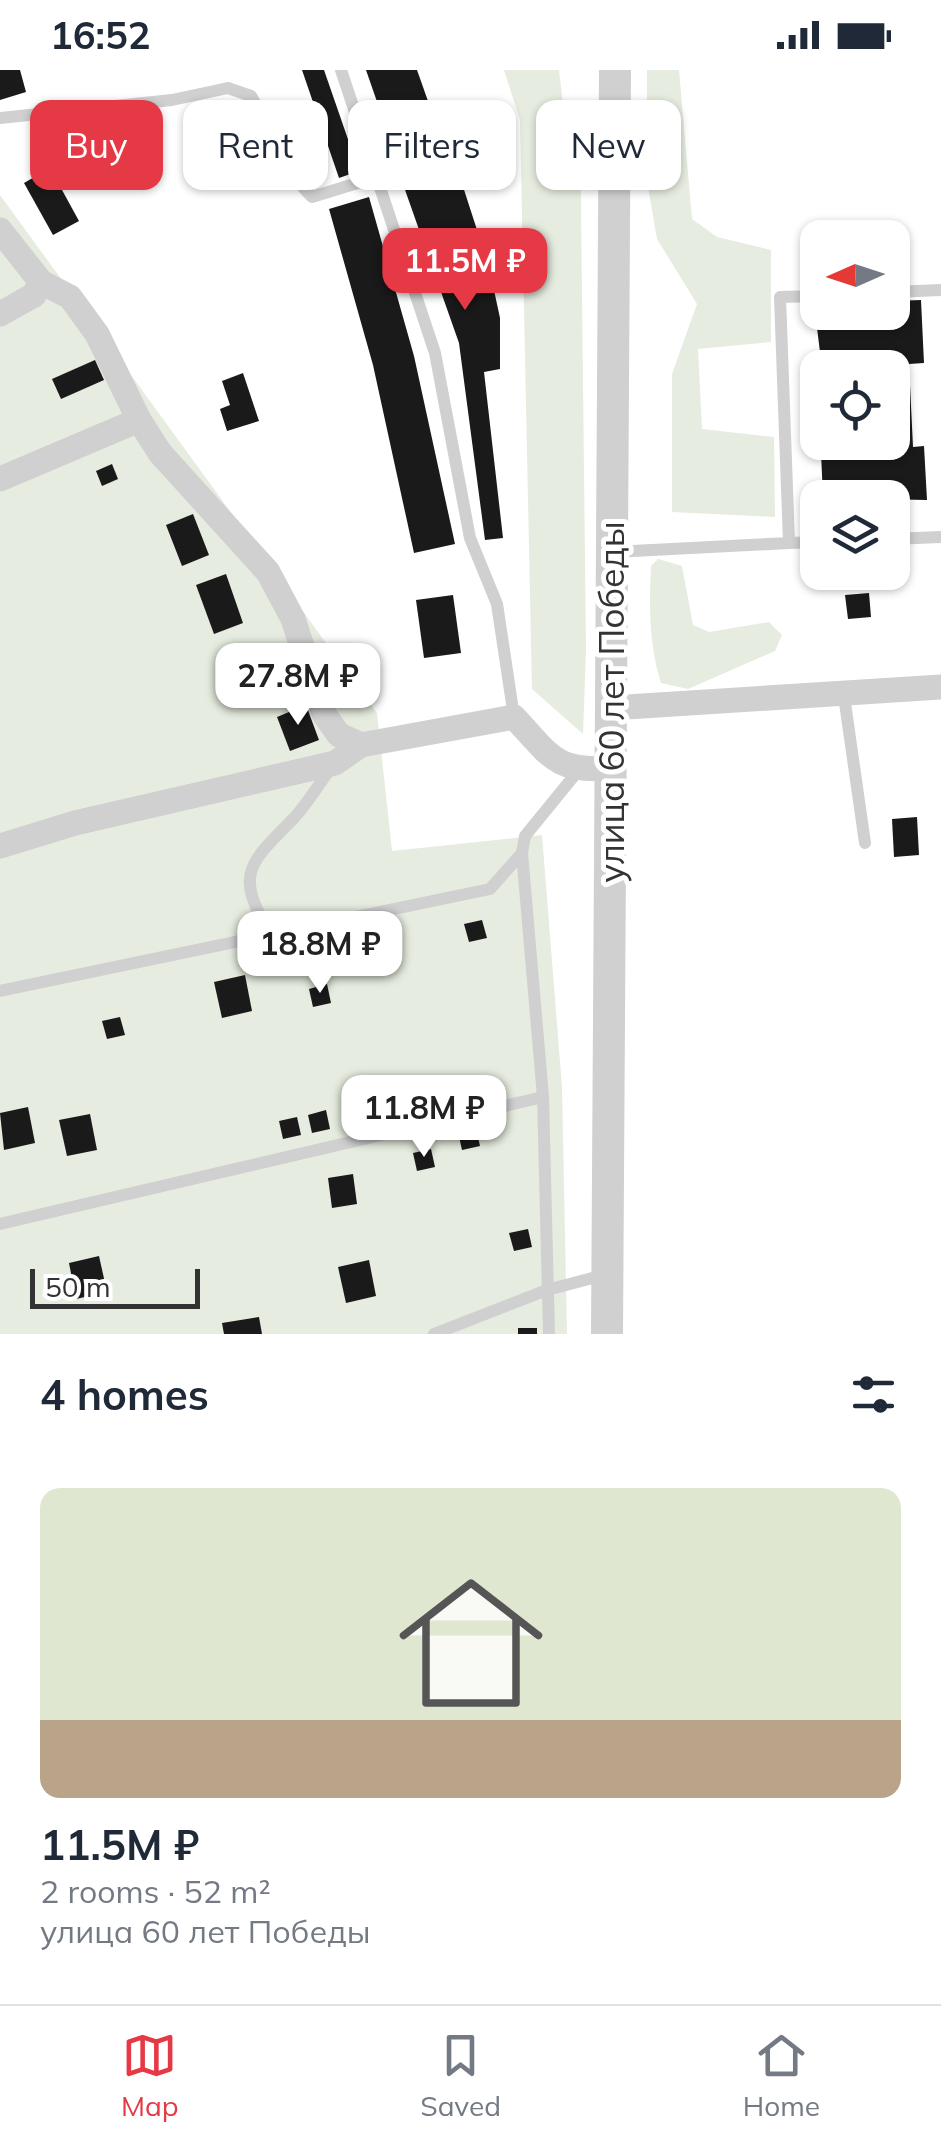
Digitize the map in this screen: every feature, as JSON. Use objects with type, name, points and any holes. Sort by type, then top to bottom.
[{"type":"street","name":"улица 60 лет Победы","points":[[607,1334],[615,70]]},
{"type":"street","points":[[0,230],[41,282],[70,297],[97,334],[138,420],[160,453],[268,572],[293,619],[324,714],[339,735],[361,745]]},
{"type":"street","points":[[0,314],[34,295],[41,282]]},
{"type":"street","points":[[0,479],[138,420]]},
{"type":"street","points":[[611,708],[941,687]]},
{"type":"street","points":[[0,846],[76,824],[334,763],[361,745],[514,717],[553,758],[578,771],[612,768]]},
{"type":"lane","points":[[342,70],[352,100]]},
{"type":"lane","points":[[0,118],[172,100],[228,88],[251,96],[276,138],[290,176],[312,198],[348,186]]},
{"type":"lane","points":[[381,190],[435,353],[470,538],[497,604],[514,717]]},
{"type":"lane","points":[[910,291],[941,290]]},
{"type":"lane","points":[[789,543],[780,298],[800,297]]},
{"type":"lane","points":[[910,539],[941,538]]},
{"type":"lane","points":[[611,552],[800,543]]},
{"type":"lane","points":[[844,696],[865,842]]},
{"type":"lane","points":[[272,935],[255,910],[249,880],[256,853],[296,816],[334,763]]},
{"type":"lane","points":[[549,1334],[543,1097],[522,853],[524,836],[578,771]]},
{"type":"lane","points":[[0,992],[490,889],[522,853]]},
{"type":"lane","points":[[0,1224],[543,1097]]},
{"type":"lane","points":[[434,1334],[547,1290],[606,1274]]},
{"type":"shaded area","points":[[504,70],[559,70],[563,100],[536,100],[536,190],[581,190],[586,649],[583,734],[532,689],[520,120]]},
{"type":"shaded area","points":[[647,70],[679,70],[692,219],[717,237],[771,250],[771,342],[698,349],[702,429],[774,437],[775,517],[672,512],[672,374],[697,304],[657,239],[649,190],[681,190],[681,100],[647,100]]},
{"type":"shaded area","points":[[0,195],[377,713],[392,851],[542,835],[562,1087],[567,1334],[0,1334]]},
{"type":"shaded area","points":[[658,559],[682,566],[693,625],[709,632],[769,622],[782,635],[775,651],[688,689],[661,683],[650,611],[651,566]]},
{"type":"building","points":[[0,70],[20,70],[26,92],[0,100]]},
{"type":"building","points":[[302,70],[324,70],[348,139],[348,175],[339,178],[328,146],[328,100],[312,100]]},
{"type":"building","points":[[366,70],[417,70],[428,100],[376,100]]},
{"type":"building","points":[[30,180],[30,190],[62,190],[79,221],[53,235],[24,183]]},
{"type":"building","points":[[405,190],[464,190],[489,267],[500,318],[500,369],[484,372],[503,538],[485,540],[459,343]]},
{"type":"building","points":[[369,197],[414,356],[455,544],[414,553],[373,365],[329,209]]},
{"type":"building","points":[[910,300],[921,300],[924,363],[910,364],[910,350],[820,350],[817,330],[910,330]]},
{"type":"building","points":[[95,360],[104,380],[61,399],[52,379]]},
{"type":"building","points":[[243,373],[259,421],[227,431],[220,409],[230,405],[222,381]]},
{"type":"building","points":[[910,385],[913,447],[924,446],[927,500],[910,500],[910,480],[822,480],[821,460],[910,460]]},
{"type":"building","points":[[112,464],[118,479],[102,486],[96,471]]},
{"type":"building","points":[[193,514],[209,555],[182,566],[166,525]]},
{"type":"building","points":[[226,574],[243,623],[214,634],[196,585]]},
{"type":"building","points":[[869,593],[871,617],[848,619],[845,595]]},
{"type":"building","points":[[453,595],[461,653],[424,658],[416,600]]},
{"type":"building","points":[[306,705],[319,740],[290,751],[277,717]]},
{"type":"building","points":[[917,817],[919,855],[894,857],[892,819]]},
{"type":"building","points":[[482,920],[487,938],[469,942],[464,924]]},
{"type":"building","points":[[245,975],[252,1011],[222,1018],[214,982]]},
{"type":"building","points":[[327,984],[331,1003],[313,1007],[309,989]]},
{"type":"building","points":[[120,1017],[125,1035],[107,1039],[102,1021]]},
{"type":"building","points":[[28,1107],[35,1143],[4,1150],[0,1113]]},
{"type":"building","points":[[326,1110],[330,1129],[312,1133],[308,1115]]},
{"type":"building","points":[[90,1114],[97,1150],[67,1156],[59,1120]]},
{"type":"building","points":[[297,1117],[301,1135],[283,1139],[279,1121]]},
{"type":"building","points":[[476,1128],[480,1146],[462,1150],[458,1132]]},
{"type":"building","points":[[431,1149],[435,1167],[417,1171],[413,1153]]},
{"type":"building","points":[[353,1174],[357,1204],[332,1208],[328,1178]]},
{"type":"building","points":[[528,1229],[532,1247],[514,1251],[509,1233]]},
{"type":"building","points":[[99,1256],[107,1292],[76,1299],[69,1263]]},
{"type":"building","points":[[369,1260],[376,1296],[346,1303],[338,1267]]},
{"type":"building","points":[[259,1317],[262,1334],[224,1334],[222,1323]]},
{"type":"building","points":[[518,1328],[537,1328],[537,1334],[518,1334]]}]
